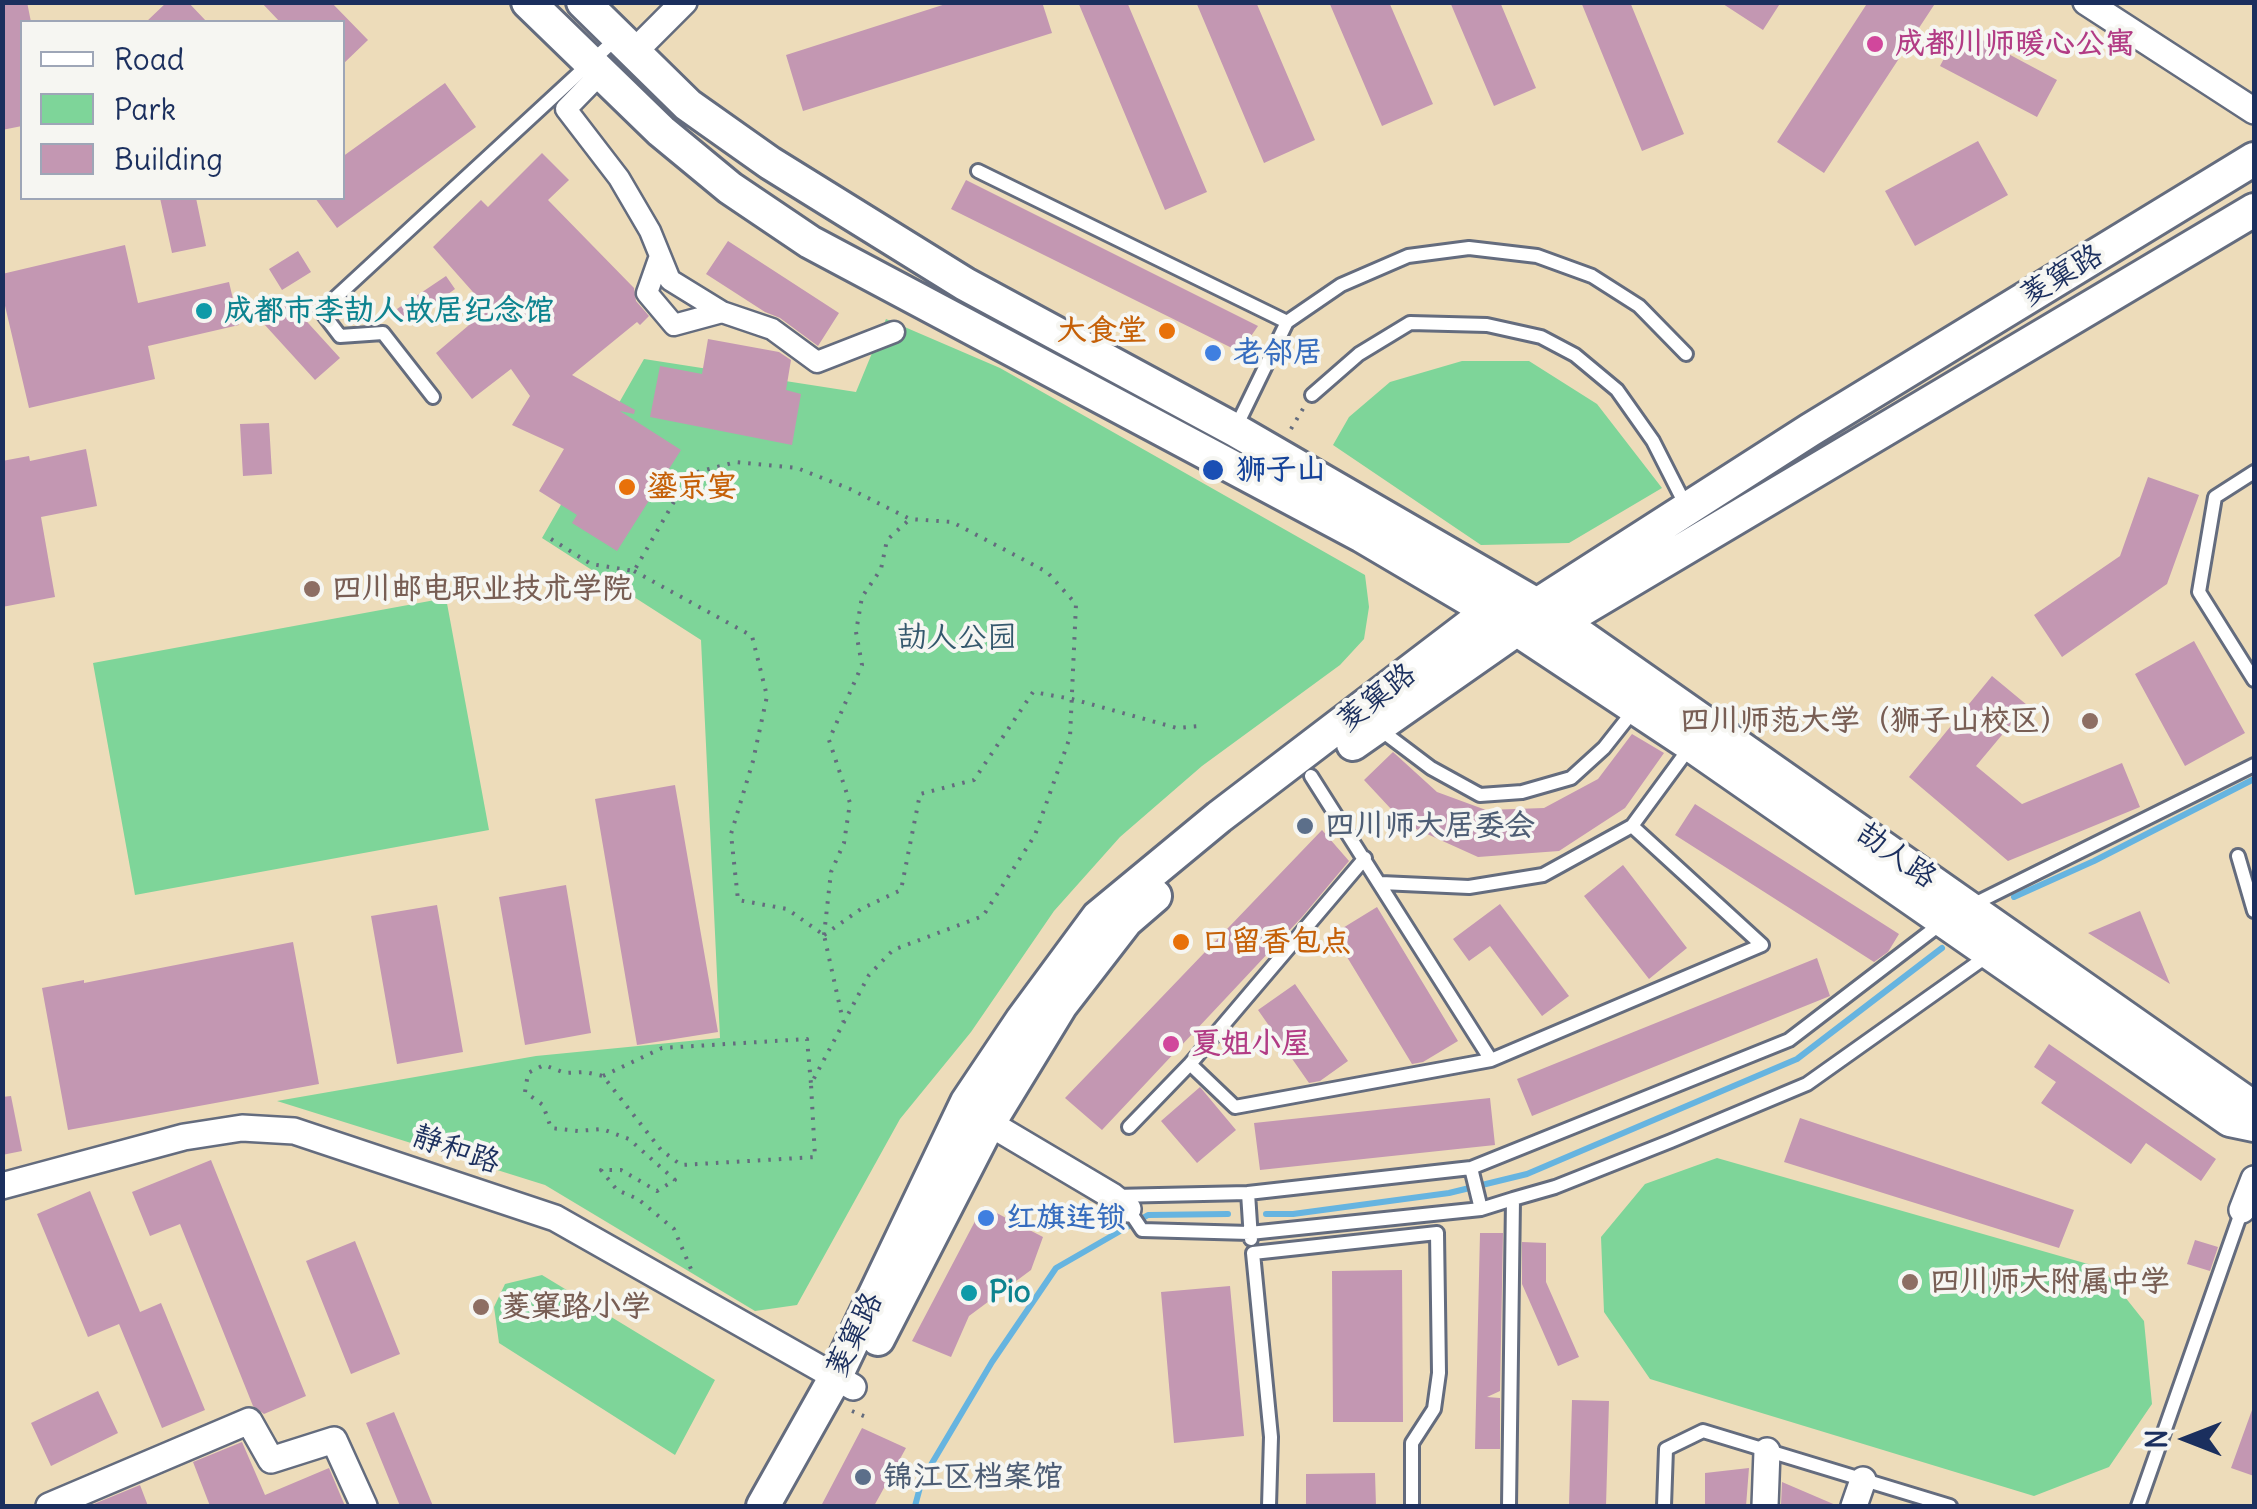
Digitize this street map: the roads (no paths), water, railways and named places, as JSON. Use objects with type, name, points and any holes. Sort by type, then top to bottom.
[{"type":"street","points":[[528,2],[660,131],[730,188],[810,242],[1344,527],[1526,617]]},
{"type":"street","points":[[583,2],[688,105],[786,173],[964,284],[1277,454],[1526,617],[1634,710],[1956,914],[1992,952],[2230,1120],[2254,1125]]},
{"type":"street","points":[[627,44],[684,2]]},
{"type":"street","points":[[2086,2],[2254,111]]},
{"type":"street","points":[[596,68],[566,109],[619,178],[650,231],[670,280],[722,312],[772,329],[816,362],[894,332]]},
{"type":"street","name":"菱窠路","points":[[789,1506],[967,1102],[1098,916],[1219,817],[1687,508],[2254,159]]},
{"type":"street","name":"菱窠路","points":[[763,1506],[844,1383],[989,1122],[1061,1005],[1126,922],[1183,872],[1526,617],[2254,210]]},
{"type":"street","points":[[660,256],[647,293],[674,325],[722,312]]},
{"type":"street","name":"劼人路","points":[[1526,617],[1956,914],[2254,1108]]},
{"type":"street","points":[[989,1122],[1127,1212]]},
{"type":"street","name":"静和路","points":[[2,1186],[184,1137],[242,1128],[294,1131],[555,1218],[844,1383]]},
{"type":"street","points":[[2242,1210],[2254,1178]]},
{"type":"street","points":[[49,1506],[249,1421],[271,1460],[334,1440],[364,1506]]},
{"type":"street","points":[[1766,1506],[1767,1451]]},
{"type":"street","points":[[1854,1506],[1863,1480]]},
{"type":"lane","points":[[432,397],[383,333],[340,336],[321,311],[627,44]]},
{"type":"lane","points":[[978,171],[1287,322]]},
{"type":"lane","points":[[1234,430],[1287,322],[1341,285],[1408,256],[1469,248],[1536,256],[1592,276],[1639,306],[1686,354]]},
{"type":"lane","points":[[1312,395],[1358,354],[1410,323],[1487,325],[1541,337],[1574,354],[1617,390],[1654,441],[1687,508]]},
{"type":"lane","points":[[2254,472],[2216,497],[2199,592],[2254,680]]},
{"type":"lane","points":[[1376,727],[1432,768],[1480,795],[1522,792],[1571,778],[1604,748],[1634,710]]},
{"type":"lane","points":[[1382,883],[1469,887],[1543,875],[1632,826],[1692,745]]},
{"type":"lane","points":[[1127,1212],[1248,1193],[1471,1168],[1789,1040],[1956,914],[2254,765]]},
{"type":"lane","points":[[1311,776],[1491,1060]]},
{"type":"lane","points":[[1190,1064],[1235,1107],[1491,1060],[1762,945],[1632,826]]},
{"type":"lane","points":[[2238,856],[2254,911]]},
{"type":"lane","points":[[1129,1127],[1190,1064],[1364,858]]},
{"type":"lane","points":[[1127,1212],[1250,1233],[1481,1209],[1555,1187],[1808,1084],[1992,952]]},
{"type":"lane","points":[[1471,1168],[1481,1209]]},
{"type":"lane","points":[[1248,1193],[1271,1437],[1269,1506]]},
{"type":"lane","points":[[1510,1506],[1513,1199]]},
{"type":"lane","points":[[2138,1506],[2242,1210]]},
{"type":"lane","points":[[1254,1253],[1437,1233],[1439,1373],[1434,1409],[1412,1442],[1412,1506]]},
{"type":"lane","points":[[1664,1506],[1666,1449],[1703,1431],[1928,1503],[1950,1506]]},
{"type":"waterway","points":[[2014,897],[2254,779]]},
{"type":"waterway","points":[[1266,1214],[1293,1214],[1449,1193],[1527,1174],[1797,1059],[1942,948]]},
{"type":"waterway","points":[[915,1506],[922,1480],[992,1362],[1056,1268],[1148,1215],[1228,1214]]},
{"type":"place","name":"成都川师暖心公寓","points":[[1875,44]]},
{"type":"place","name":"成都市李劼人故居纪念馆","points":[[204,311]]},
{"type":"place","name":"大食堂","points":[[1167,331]]},
{"type":"place","name":"老邻居","points":[[1213,353]]},
{"type":"place","name":"狮子山","points":[[1213,470]]},
{"type":"place","name":"鎏京宴","points":[[627,487]]},
{"type":"place","name":"四川邮电职业技术学院","points":[[312,589]]},
{"type":"place","name":"四川师范大学（狮子山校区）","points":[[2090,721]]},
{"type":"place","name":"四川师大居委会","points":[[1305,826]]},
{"type":"place","name":"口留香包点","points":[[1181,942]]},
{"type":"place","name":"夏姐小屋","points":[[1171,1044]]},
{"type":"place","name":"红旗连锁","points":[[986,1218]]},
{"type":"place","name":"四川师大附属中学","points":[[1910,1282]]},
{"type":"place","name":"Pio","points":[[969,1293]]},
{"type":"place","name":"菱窠路小学","points":[[481,1307]]},
{"type":"place","name":"锦江区档案馆","points":[[863,1477]]},
{"type":"park label","name":"劼人公园","points":[[957,638]]}]
